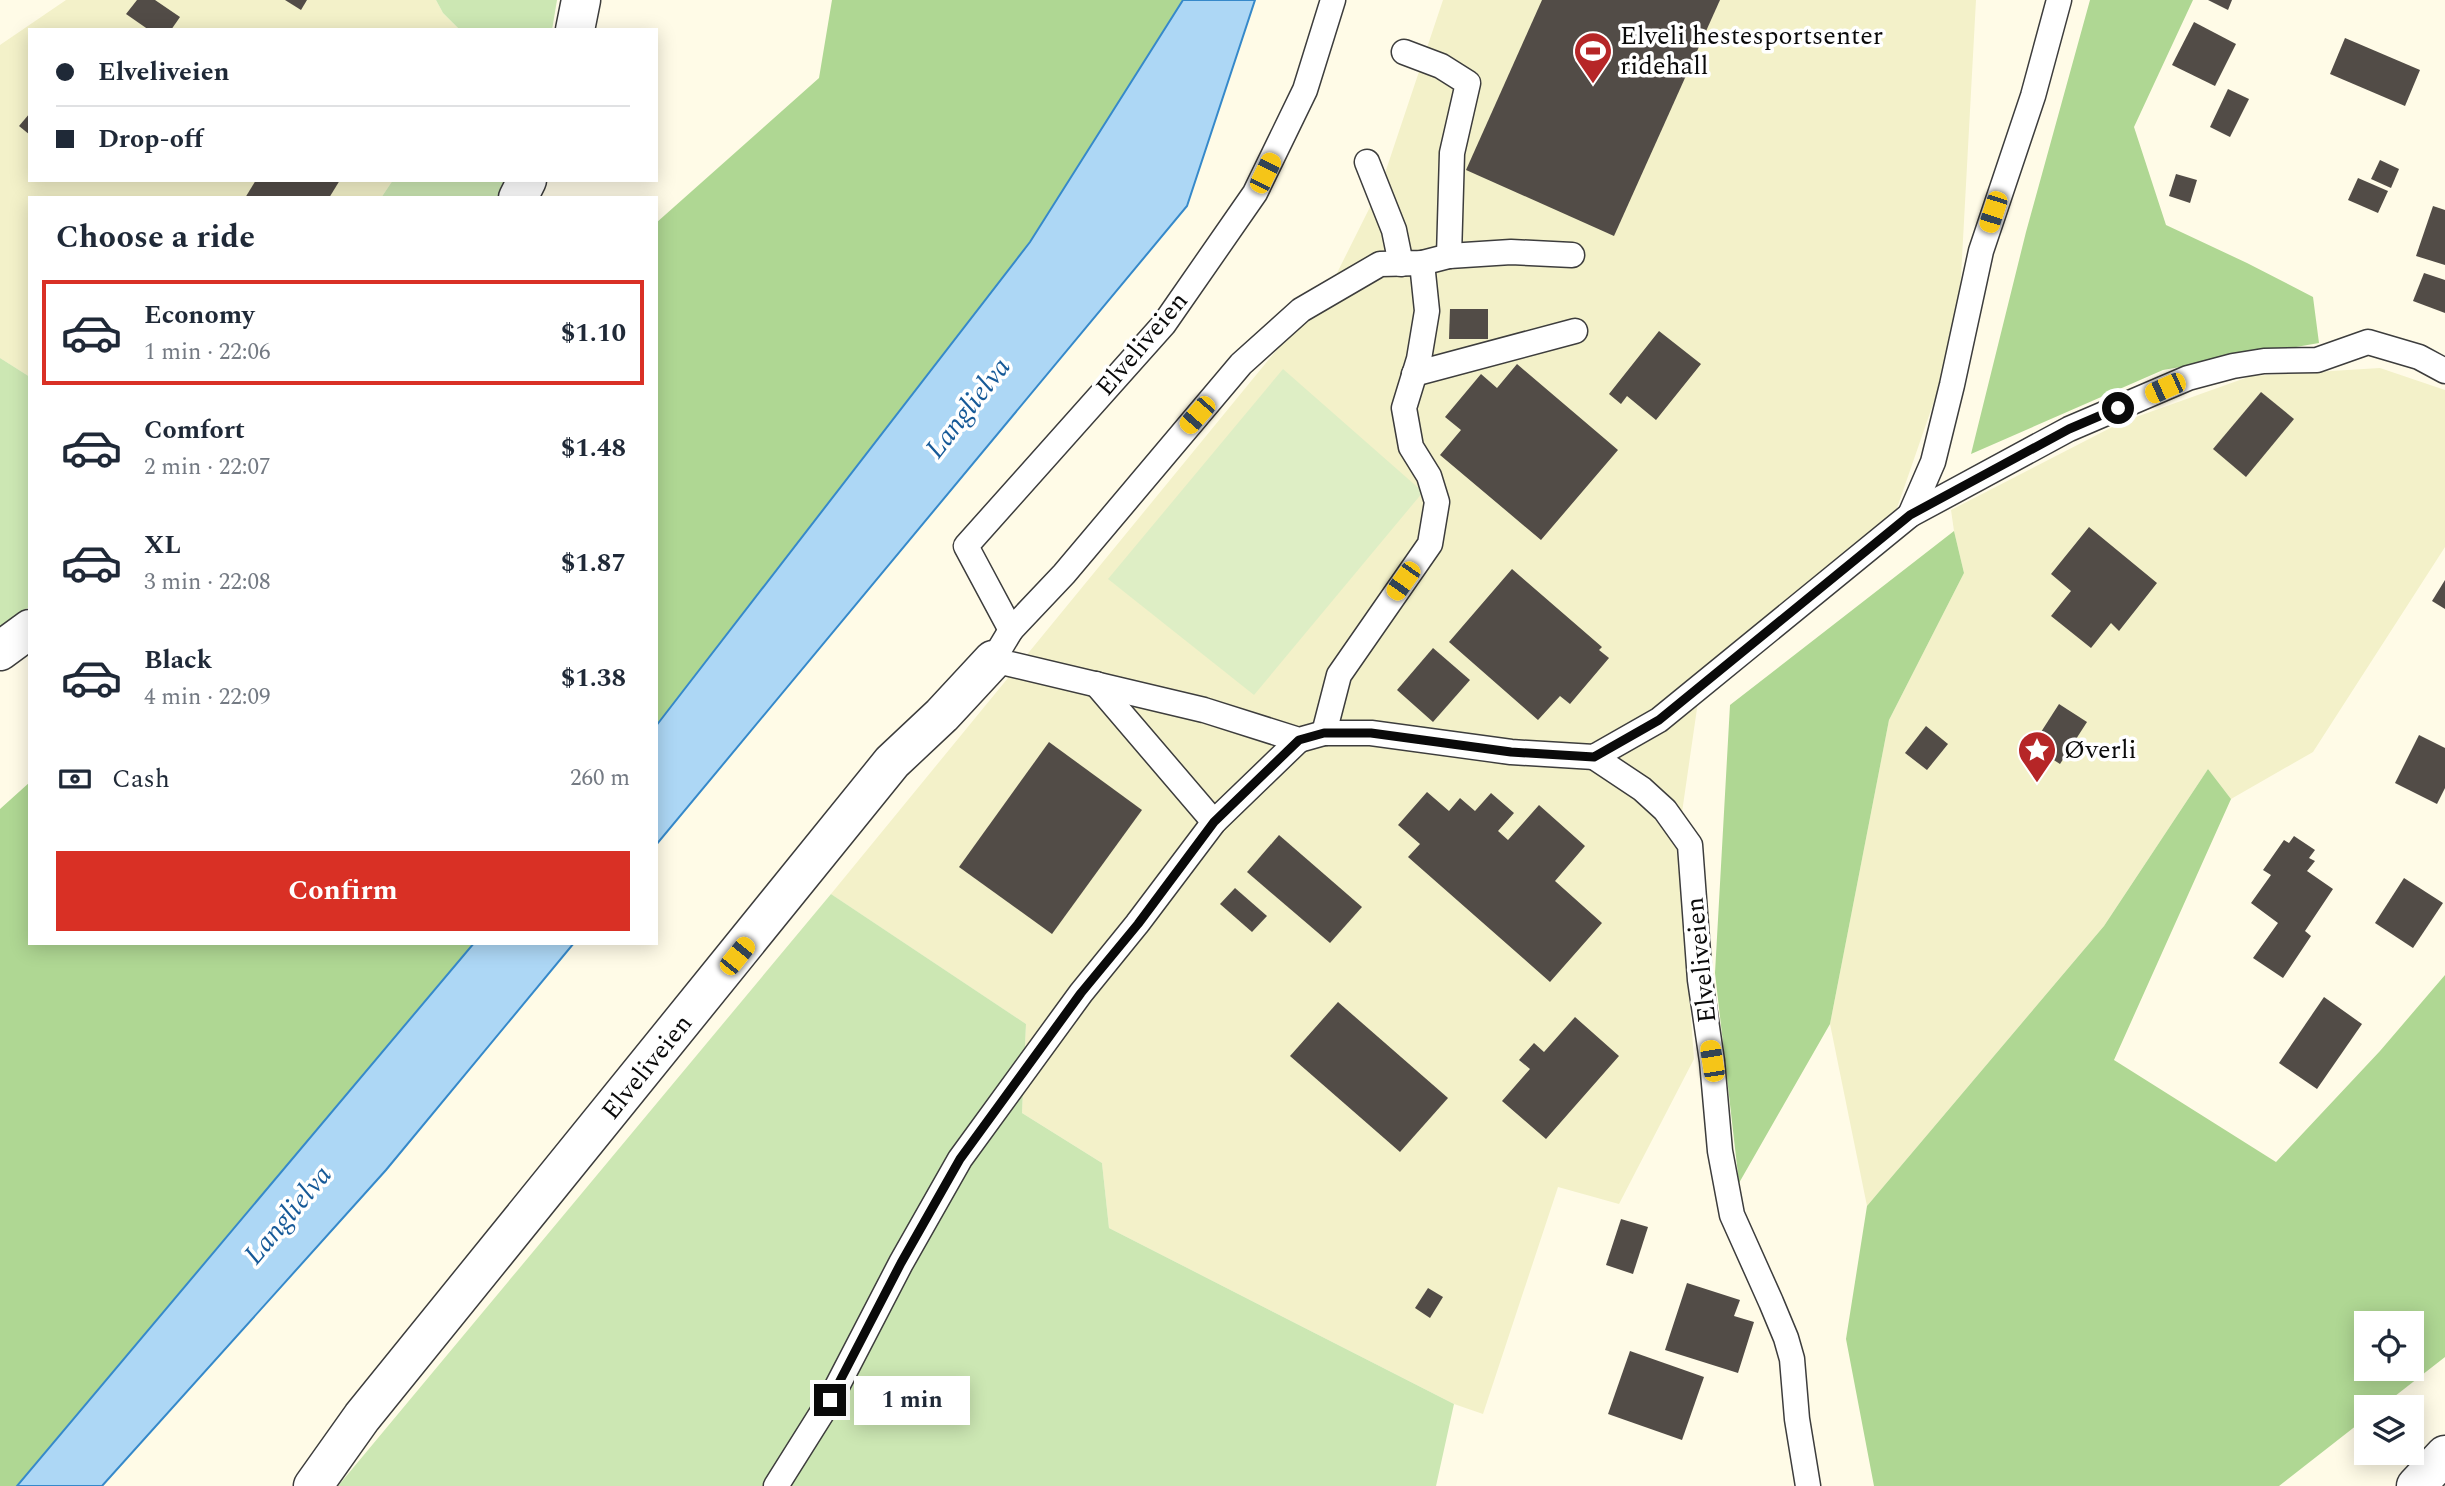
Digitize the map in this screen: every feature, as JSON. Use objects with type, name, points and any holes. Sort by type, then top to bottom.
[{"type":"street","points":[[575,28],[581,0]]},
{"type":"street","points":[[0,651],[28,630]]},
{"type":"street","name":"Elveliveien","points":[[313,1486],[362,1417],[892,762],[942,715],[1002,645]]},
{"type":"street","points":[[2416,1486],[2445,1455]]},
{"type":"lane","name":"Elveliveien","points":[[1002,645],[966,545],[1164,324],[1255,193],[1305,90],[1333,0]]},
{"type":"lane","points":[[1910,515],[1933,462],[1981,251],[2033,96],[2059,0]]},
{"type":"lane","points":[[1404,52],[1441,66],[1468,83],[1452,153],[1449,256]]},
{"type":"lane","points":[[1324,733],[1339,675],[1430,544],[1437,502],[1429,476],[1411,447],[1404,408],[1427,312],[1411,263],[1394,230],[1367,162]]},
{"type":"lane","points":[[1299,740],[1204,709],[1096,684],[1002,645],[1241,364],[1301,310],[1380,264],[1511,252],[1572,255]]},
{"type":"lane","points":[[1414,374],[1575,331]]},
{"type":"lane","points":[[776,1486],[830,1400],[901,1263],[960,1159],[1081,993],[1138,924],[1214,822],[1299,740],[1324,733],[1371,733],[1511,752],[1594,757],[1659,720],[1910,515],[2069,429],[2188,378],[2264,361],[2317,360],[2368,342],[2419,357],[2445,371]]},
{"type":"lane","points":[[1096,684],[1214,822]]},
{"type":"lane","name":"Elveliveien","points":[[1594,757],[1650,796],[1678,825],[1690,845],[1700,980],[1712,1061],[1720,1151],[1732,1215],[1772,1302],[1789,1349],[1808,1486]]},
{"type":"shaded area","points":[[66,0],[436,0],[443,13],[458,28],[28,28],[28,182],[392,182],[382,196],[28,196],[28,376],[0,358],[0,45]]},
{"type":"shaded area","points":[[1443,0],[1976,0],[1958,332],[1887,537],[1702,674],[1678,840],[1694,1059],[1619,1204],[1558,1187],[1483,1414],[1454,1404],[1109,1228],[1102,1163],[1022,1113],[1026,1024],[831,894],[1333,281],[1381,185]]},
{"type":"shaded area","name":"Øverli","points":[[2380,368],[2445,390],[2445,547],[2313,752],[2231,799],[2208,769],[2104,926],[1867,1206],[1830,1024],[1889,720],[1964,573],[1951,510],[2122,422],[2251,376]]},
{"type":"green space","points":[[436,0],[557,0],[552,28],[458,28],[443,13]]},
{"type":"green space","points":[[832,0],[1183,0],[1030,242],[658,723],[658,221],[819,78]]},
{"type":"green space","points":[[2090,0],[2193,0],[2134,127],[2166,225],[2313,297],[2319,343],[2163,370],[1971,454],[2026,232]]},
{"type":"green space","points":[[392,182],[503,182],[498,196],[382,196]]},
{"type":"green space","points":[[0,358],[28,376],[28,608],[0,629]]},
{"type":"green space","points":[[1283,369],[1423,492],[1254,695],[1108,579]]},
{"type":"green space","points":[[1954,531],[1964,573],[1889,720],[1830,1024],[1739,1183],[1715,973],[1730,705]]},
{"type":"green space","points":[[2208,769],[2231,799],[2114,1060],[2276,1162],[2380,1051],[2445,975],[2445,1357],[2424,1373],[2424,1311],[2354,1311],[2354,1381],[2414,1381],[2396,1395],[2354,1395],[2354,1427],[2279,1486],[1874,1486],[1846,1339],[1867,1206],[2104,926]]},
{"type":"green space","points":[[28,784],[28,945],[472,945],[17,1486],[0,1486],[0,809]]},
{"type":"green space","points":[[831,894],[1026,1024],[1022,1113],[1102,1163],[1109,1228],[1454,1404],[1436,1486],[338,1486]]},
{"type":"water","name":"Langlielva","points":[[1183,0],[1255,0],[1187,206],[658,843],[658,723],[1030,242]]},
{"type":"water","name":"Langlielva","points":[[472,945],[572,945],[386,1170],[102,1486],[17,1486]]},
{"type":"building","points":[[137,0],[155,0],[180,17],[172,28],[146,28],[126,14]]},
{"type":"building","points":[[285,0],[307,0],[301,10]]},
{"type":"building","name":"Elveli hestesportsenter ridehall","points":[[1542,0],[1720,0],[1614,236],[1466,170]]},
{"type":"building","points":[[2208,0],[2232,0],[2228,10]]},
{"type":"building","points":[[2194,22],[2236,44],[2215,86],[2172,65]]},
{"type":"building","points":[[2345,38],[2420,70],[2405,106],[2330,74]]},
{"type":"building","points":[[2228,89],[2249,99],[2230,137],[2210,127]]},
{"type":"building","points":[[28,115],[28,133],[19,126]]},
{"type":"building","points":[[2380,160],[2399,169],[2391,188],[2371,179]]},
{"type":"building","points":[[2176,174],[2197,180],[2190,203],[2169,196]]},
{"type":"building","points":[[2358,178],[2388,191],[2378,213],[2348,200]]},
{"type":"building","points":[[255,182],[339,182],[330,196],[246,196]]},
{"type":"building","points":[[2433,206],[2445,210],[2445,265],[2416,256]]},
{"type":"building","points":[[2424,273],[2445,280],[2445,313],[2413,301]]},
{"type":"building","points":[[1450,309],[1488,309],[1488,339],[1449,339]]},
{"type":"building","points":[[1659,331],[1701,364],[1656,420],[1627,396],[1621,404],[1609,394]]},
{"type":"building","points":[[1517,364],[1618,450],[1541,540],[1440,455],[1461,430],[1445,417],[1481,374],[1497,388]]},
{"type":"building","points":[[2261,392],[2294,419],[2246,477],[2213,449]]},
{"type":"building","points":[[2089,527],[2157,583],[2119,631],[2111,623],[2091,648],[2051,616],[2071,591],[2051,574]]},
{"type":"building","points":[[1512,569],[1602,647],[1599,650],[1609,658],[1570,704],[1560,696],[1538,720],[1449,642]]},
{"type":"building","points":[[2445,580],[2445,609],[2432,601]]},
{"type":"building","points":[[1433,648],[1470,680],[1433,722],[1397,690]]},
{"type":"building","points":[[2059,704],[2087,722],[2060,764],[2032,746]]},
{"type":"building","points":[[1926,726],[1948,744],[1927,770],[1905,753]]},
{"type":"building","points":[[2419,735],[2445,748],[2445,788],[2437,804],[2395,783]]},
{"type":"building","points":[[1049,742],[1142,810],[1052,934],[959,867]]},
{"type":"building","points":[[1427,792],[1449,811],[1460,798],[1475,811],[1491,793],[1514,813],[1498,831],[1508,840],[1539,805],[1585,846],[1555,881],[1602,923],[1550,982],[1408,857],[1420,844],[1398,825]]},
{"type":"building","points":[[1279,835],[1362,907],[1330,943],[1247,872]]},
{"type":"building","points":[[2294,836],[2315,850],[2309,858],[2315,861],[2307,871],[2333,889],[2305,931],[2311,936],[2283,978],[2253,958],[2278,923],[2251,903],[2271,875],[2263,870],[2284,840],[2289,843]]},
{"type":"building","points":[[2404,878],[2443,903],[2413,948],[2375,923]]},
{"type":"building","points":[[1235,888],[1267,916],[1252,932],[1220,904]]},
{"type":"building","points":[[2324,997],[2362,1024],[2317,1089],[2279,1063]]},
{"type":"building","points":[[1338,1002],[1448,1098],[1400,1152],[1290,1056]]},
{"type":"building","points":[[1575,1017],[1619,1056],[1546,1139],[1502,1101],[1530,1069],[1519,1060],[1534,1043],[1544,1052]]},
{"type":"building","points":[[1621,1219],[1648,1227],[1633,1274],[1606,1265]]},
{"type":"building","points":[[1687,1283],[1740,1300],[1734,1316],[1754,1322],[1738,1373],[1665,1350]]},
{"type":"building","points":[[1428,1288],[1443,1297],[1430,1318],[1415,1308]]},
{"type":"building","points":[[1630,1351],[1704,1377],[1682,1440],[1608,1414]]},
{"type":"place","name":"Elveli hestesportsenter ridehall","points":[[1593,85]]},
{"type":"place","name":"Øverli","points":[[2037,784]]},
{"type":"route","points":[[830,1400],[901,1263],[960,1159],[1081,993],[1138,924],[1214,822],[1299,740],[1324,733],[1371,733],[1511,752],[1594,757],[1659,720],[1910,515],[2069,429],[2118,408]]}]
